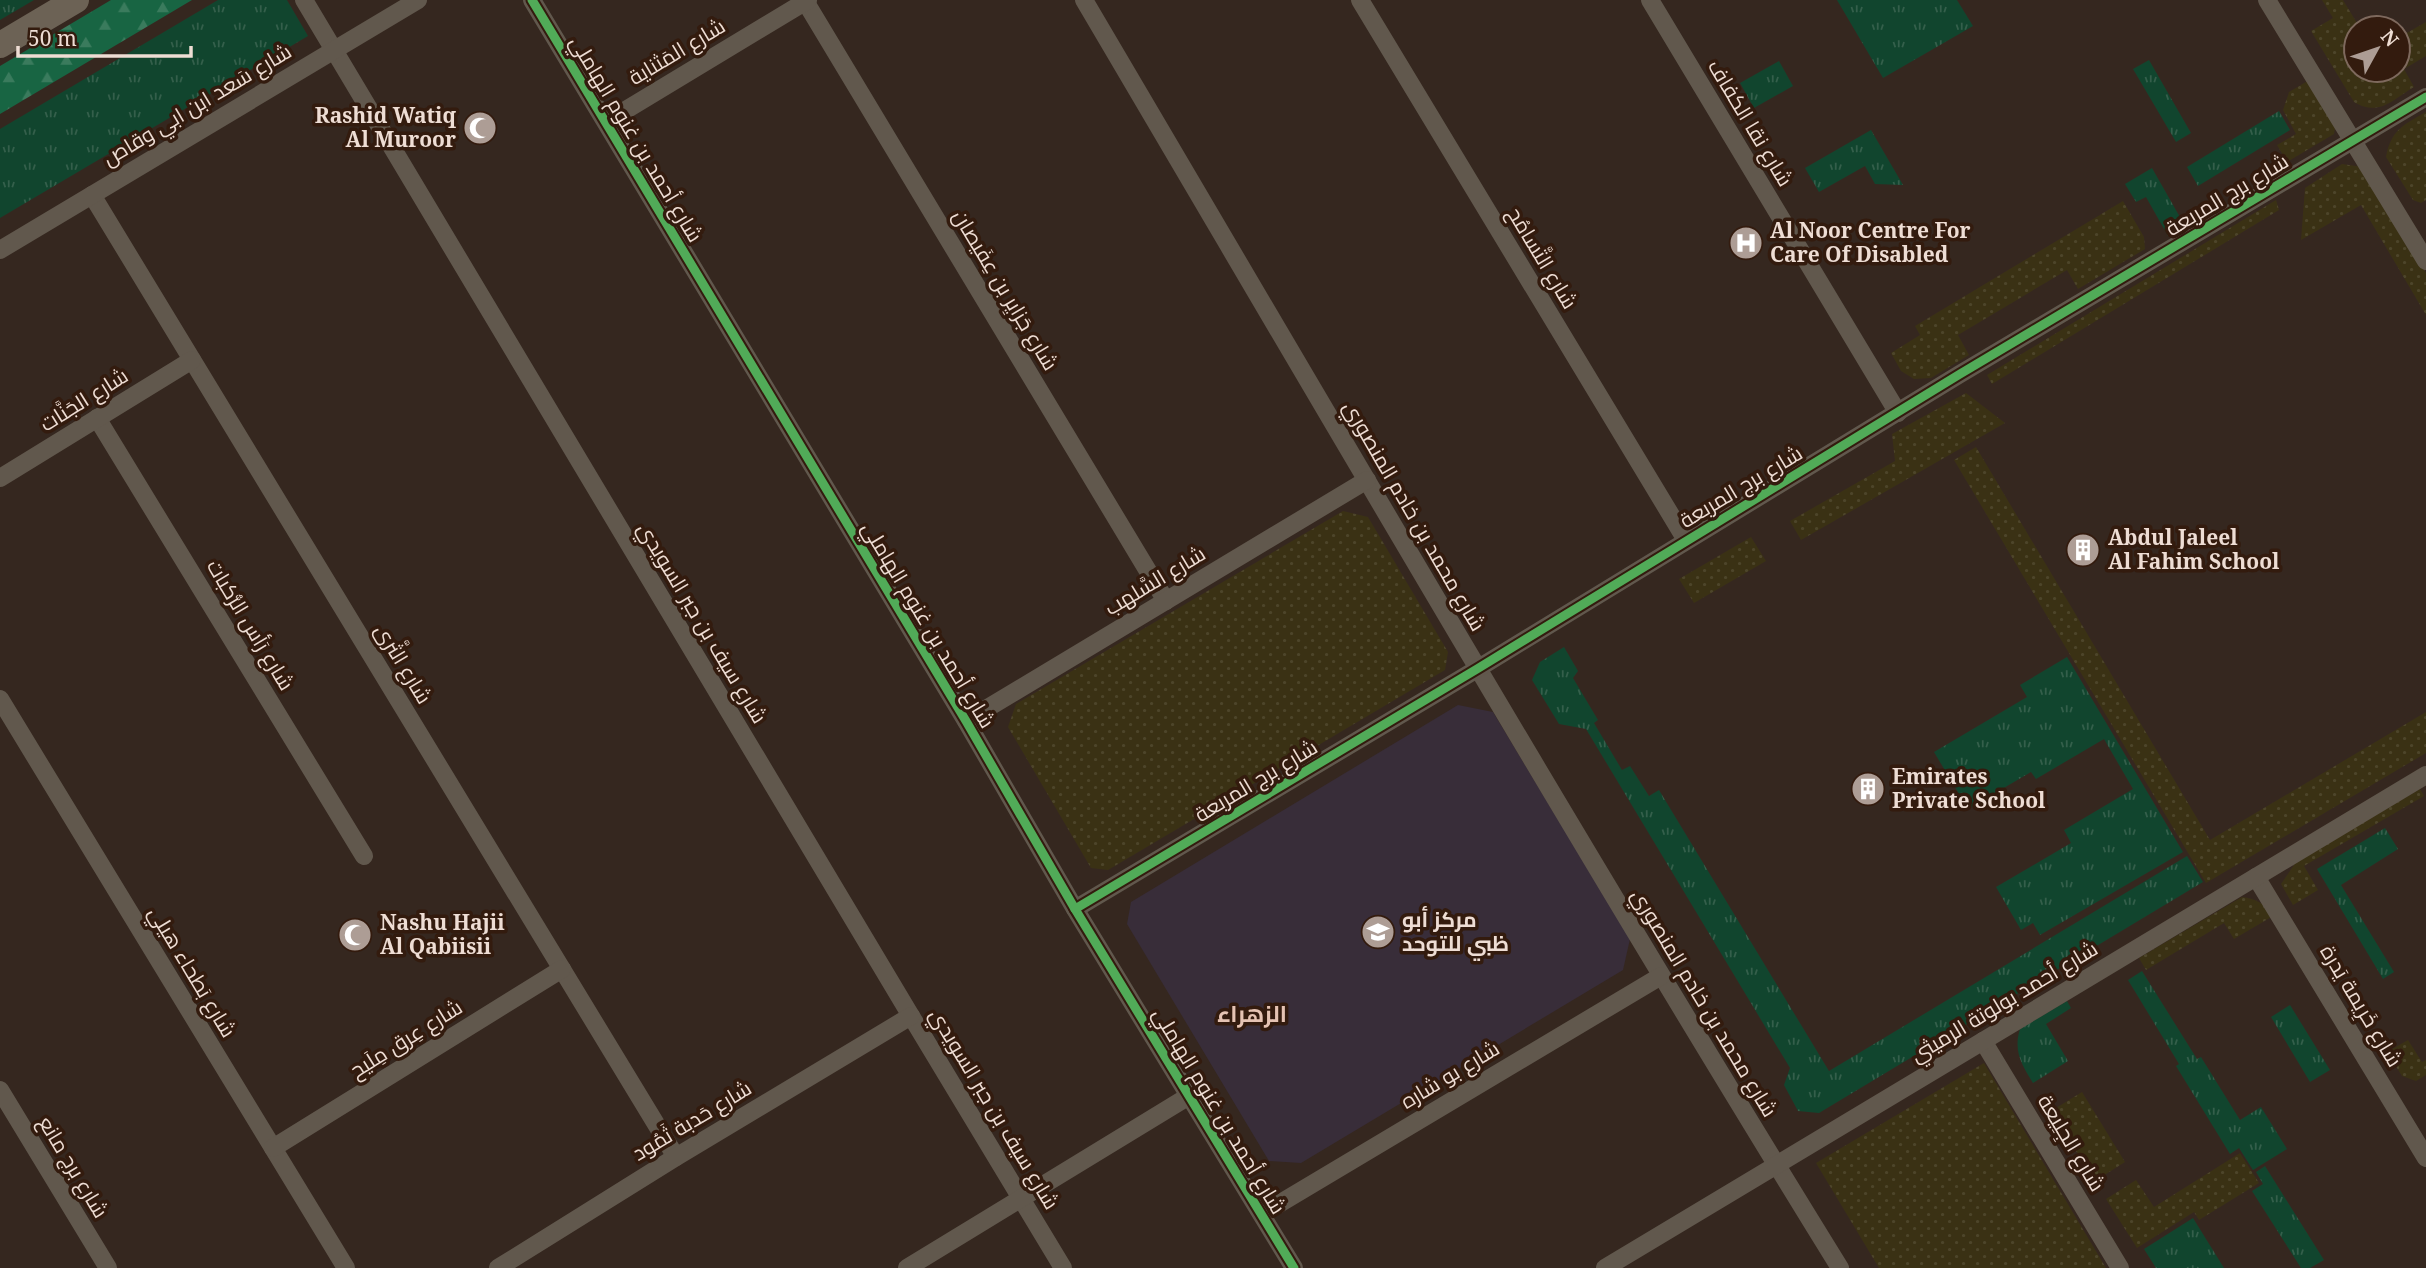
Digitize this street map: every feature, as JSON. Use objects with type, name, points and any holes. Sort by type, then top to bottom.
[{"type":"main road","points":[[0,45],[76,0]]},
{"type":"street","name":"شارع سيف بن جبر السويدي","points":[[304,0],[1063,1268]]},
{"type":"street","name":"شارع سَعد ابن ابي وقاص","points":[[0,250],[418,0]]},
{"type":"street","name":"شارع أحمد بن غنوم الهاملي","points":[[532,0],[966,721],[1075,909],[1294,1268]]},
{"type":"street","name":"شارع محمد بن خادم المنصوري","points":[[1084,0],[1661,976],[1840,1268]]},
{"type":"street","name":"شارع التَّسامُح","points":[[1360,0],[1686,540]]},
{"type":"street","name":"شارع نقا الكفاف","points":[[1650,0],[1898,413]]},
{"type":"street","points":[[2267,0],[2426,261]]},
{"type":"street","name":"شارع المَثناية","points":[[606,122],[806,1]]},
{"type":"street","name":"شارع جَزايِر بن عِفَيصان","points":[[806,1],[1166,601]]},
{"type":"street","name":"شارع برج المربعة","points":[[1075,909],[2426,97]]},
{"type":"street","name":"شارع الثَّرى","points":[[92,195],[676,1157]]},
{"type":"street","name":"شارع الجَنَّات","points":[[0,478],[192,360]]},
{"type":"street","name":"شارع رَأس الرُّكبات","points":[[97,418],[364,856]]},
{"type":"street","name":"شارع السَّلهب","points":[[966,721],[1367,480]]},
{"type":"street","name":"شارع بَطحاء هيلي","points":[[0,699],[346,1268]]},
{"type":"street","name":"شارع أحمد بولوتة الرميثي","points":[[1605,1268],[2426,775]]},
{"type":"street","name":"شارع خَرِيمة يَدرة","points":[[2256,877],[2426,1158]]},
{"type":"street","name":"شارع عِرق مِلَيح","points":[[273,1148],[562,970]]},
{"type":"street","name":"شارع بو شاره","points":[[1262,1214],[1661,976]]},
{"type":"street","name":"شارع حَدبة ثَمُود","points":[[498,1268],[911,1016]]},
{"type":"street","name":"شارع الجِلِيعة","points":[[1983,1041],[2120,1268]]},
{"type":"street","name":"شارع برج مانع","points":[[0,1090],[108,1268]]},
{"type":"street","points":[[907,1268],[1189,1096]]},
{"type":"shaded area","name":"مركز أبو ظبي للتوحد","points":[[1458,705],[1493,712],[1630,939],[1623,970],[1301,1163],[1269,1161],[1127,924],[1131,902]]},
{"type":"green space","points":[[0,0],[34,0],[0,20]]},
{"type":"green space","points":[[111,0],[192,0],[0,114],[0,66]]},
{"type":"green space","points":[[218,0],[287,0],[308,36],[0,218],[0,129]]},
{"type":"green space","points":[[1837,0],[1957,0],[1973,26],[1883,78]]},
{"type":"green space","points":[[2149,60],[2191,133],[2176,142],[2133,69]]},
{"type":"green space","points":[[1779,61],[1793,86],[1754,108],[1740,83]]},
{"type":"green space","points":[[2279,111],[2290,130],[2198,186],[2187,167]]},
{"type":"green space","points":[[1871,130],[1903,185],[1875,184],[1865,166],[1819,192],[1805,168]]},
{"type":"green space","points":[[2152,168],[2185,226],[2168,236],[2146,197],[2136,202],[2125,184]]},
{"type":"green space","points":[[1564,647],[1578,671],[1573,678],[1598,720],[1594,723],[1622,770],[1630,766],[1649,796],[1659,790],[1829,1071],[2187,856],[2203,882],[1819,1113],[1798,1111],[1784,1085],[1790,1068],[1586,729],[1559,724],[1532,680],[1540,662]]},
{"type":"green space","points":[[2067,657],[2183,852],[2040,935],[2033,923],[2021,930],[1996,887],[2071,843],[2064,830],[2133,789],[2104,739],[2036,779],[2031,772],[1968,809],[1934,752],[2027,697],[2020,685]]},
{"type":"green space","points":[[2385,828],[2398,849],[2341,885],[2394,972],[2383,979],[2317,869]]},
{"type":"green space","points":[[2142,971],[2197,1059],[2201,1057],[2240,1120],[2261,1107],[2287,1149],[2253,1170],[2239,1148],[2230,1154],[2128,980]]},
{"type":"green space","points":[[2067,1001],[2071,1008],[2046,1024],[2068,1061],[2033,1083],[2018,1051],[2020,1029]]},
{"type":"green space","points":[[2290,1005],[2330,1070],[2310,1082],[2271,1017]]},
{"type":"green space","points":[[2265,1166],[2324,1260],[2310,1268],[2301,1268],[2252,1191],[2263,1184],[2256,1172]]},
{"type":"green space","points":[[2193,1218],[2224,1268],[2156,1268],[2144,1249]]},
{"type":"sand","points":[[2322,0],[2343,0],[2352,14],[2342,14],[2342,82],[2311,31],[2333,18]]},
{"type":"sand","points":[[2426,22],[2426,56],[2412,64],[2412,30]]},
{"type":"sand","points":[[2311,79],[2336,122],[2334,134],[2287,162],[2277,145],[2296,134],[2283,110],[2289,92]]},
{"type":"sand","points":[[2412,83],[2414,87],[2378,107],[2371,108],[2354,102],[2343,84]]},
{"type":"sand","points":[[2426,112],[2426,200],[2421,203],[2413,200],[2386,157],[2391,140],[2399,129]]},
{"type":"sand","points":[[2342,164],[2363,167],[2426,273],[2426,315],[2361,205],[2301,240],[2305,188]]},
{"type":"sand","points":[[2276,200],[2279,210],[1992,384],[1987,375]]},
{"type":"sand","points":[[2123,201],[2144,237],[2145,249],[2078,289],[2067,270],[1958,335],[1969,355],[1931,378],[1914,379],[1901,371],[1891,353],[1920,335],[1915,326]]},
{"type":"sand","points":[[1966,393],[2005,423],[1801,540],[1790,521],[1895,461],[1892,434]]},
{"type":"sand","points":[[1976,447],[2210,840],[2426,712],[2426,753],[2206,883],[1954,460]]},
{"type":"sand","points":[[1343,511],[1368,517],[1448,652],[1445,670],[1108,870],[1091,868],[1008,727],[1016,704]]},
{"type":"sand","points":[[1751,537],[1766,561],[1694,603],[1679,579]]},
{"type":"sand","points":[[2420,789],[2424,796],[2304,866],[2318,890],[2293,905],[2281,884],[2296,862]]},
{"type":"sand","points":[[2242,897],[2260,902],[2273,916],[2234,939],[2224,923],[2146,970],[2139,958]]},
{"type":"sand","points":[[2408,1040],[2422,1062],[2426,1060],[2426,1075],[2416,1081],[2402,1076],[2387,1052]]},
{"type":"sand","points":[[1984,1063],[2106,1268],[1879,1268],[1816,1163]]},
{"type":"sand","points":[[2082,1092],[2125,1162],[2095,1181],[2051,1111]]},
{"type":"sand","points":[[2240,1153],[2259,1183],[2199,1220],[2194,1212],[2137,1248],[2106,1199],[2136,1180],[2154,1207]]},
{"type":"cycle path","points":[[532,0],[966,721],[1075,909],[1294,1268]]},
{"type":"cycle path","points":[[1075,909],[1477,669],[1960,374],[2426,97]]},
{"type":"place","name":"Rashid Watiq Al Muroor","points":[[480,128]]},
{"type":"place","name":"Al Noor Centre For Care Of Disabled","points":[[1746,243]]},
{"type":"place","name":"Abdul Jaleel Al Fahim School","points":[[2083,550]]},
{"type":"place","name":"Emirates Private School","points":[[1868,789]]},
{"type":"place","name":"مركز أبو ظبي للتوحد","points":[[1378,932]]},
{"type":"place","name":"Nashu Hajii Al Qabiisii","points":[[355,935]]},
{"type":"district","name":"الزهراء","points":[[1252,1014]]}]
